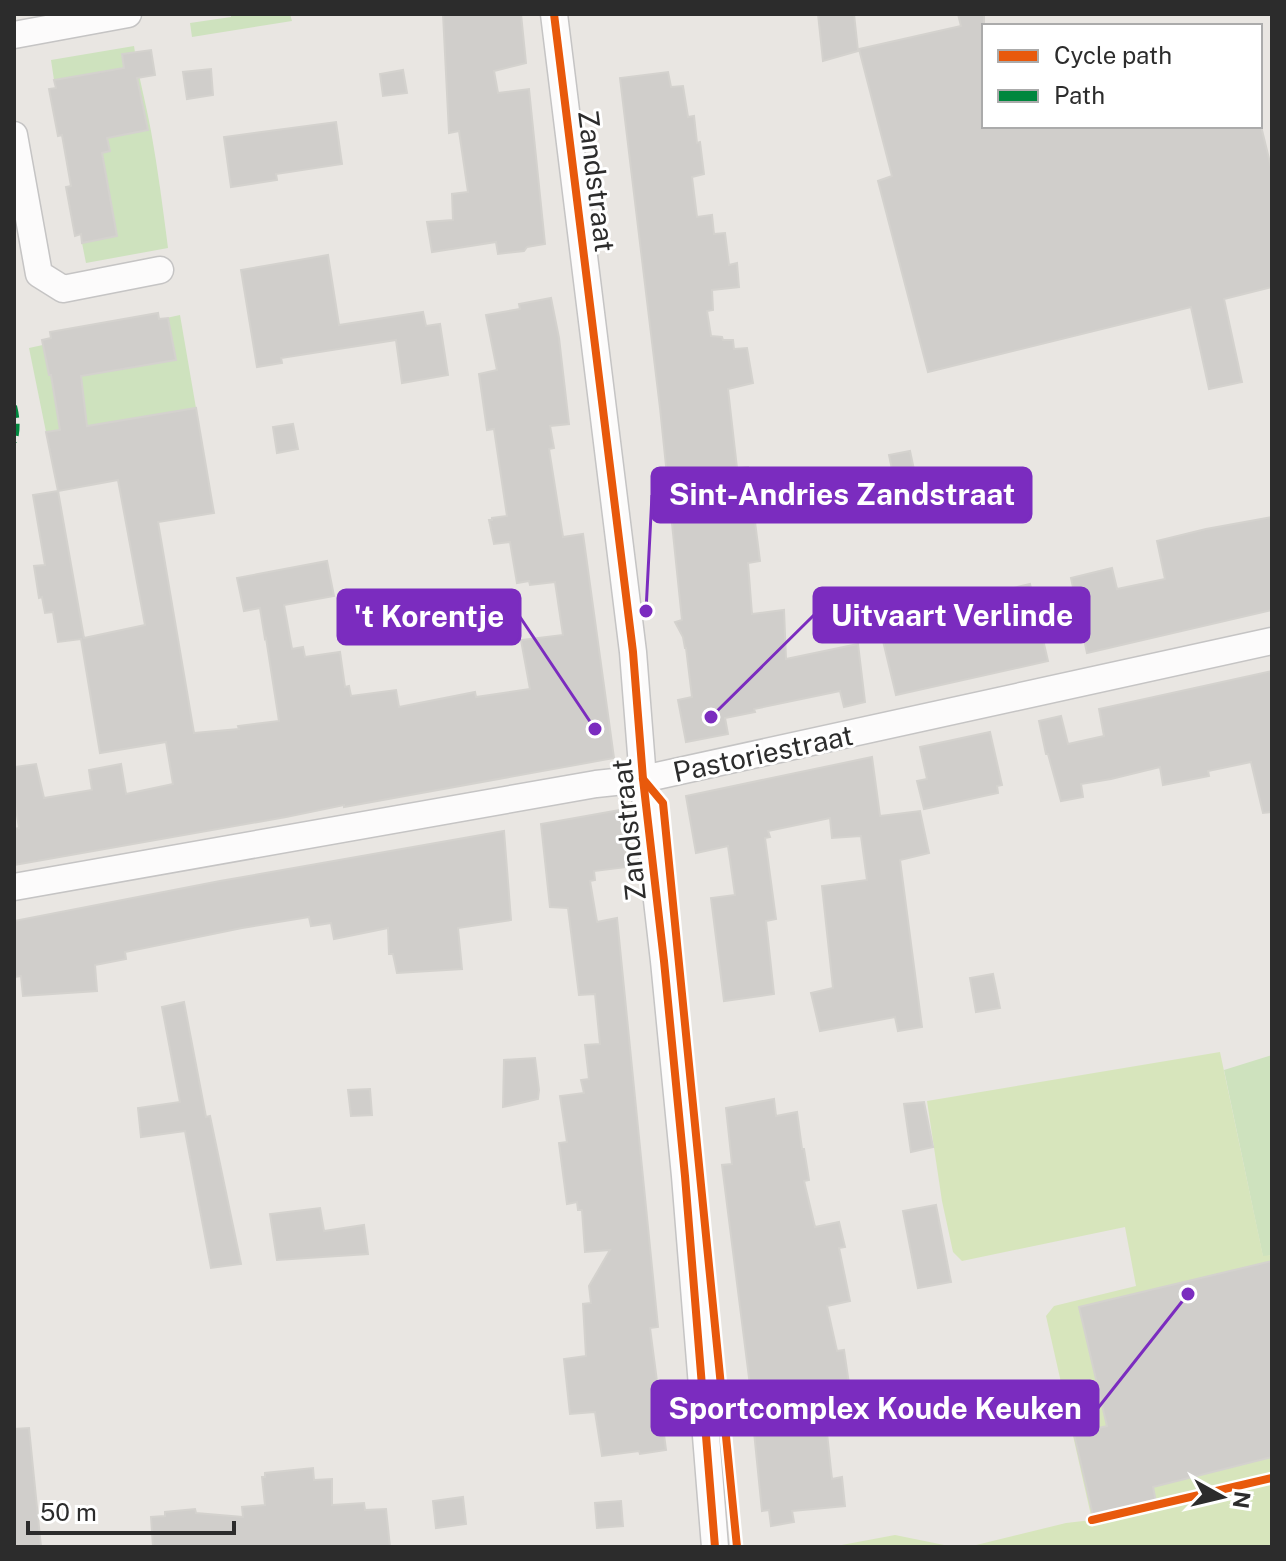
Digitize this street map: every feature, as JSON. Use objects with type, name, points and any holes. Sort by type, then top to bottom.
[{"type":"street","points":[[14,35],[128,14]]},
{"type":"street","name":"Zandstraat","points":[[554,14],[631,636],[685,1176],[715,1547]]},
{"type":"street","points":[[14,135],[39,274],[63,289],[160,270]]},
{"type":"street","name":"Pastoriestraat","points":[[14,887],[596,784],[643,779],[1272,641]]},
{"type":"green space","points":[[231,14],[290,14],[292,21],[192,37],[190,23],[231,17]]},
{"type":"green space","points":[[134,46],[154,146],[168,248],[86,263],[82,243],[117,236],[102,153],[110,151],[107,138],[100,139],[105,74],[100,72],[54,80],[51,60]]},
{"type":"green space","points":[[180,315],[196,408],[87,426],[85,409],[58,413],[60,430],[46,432],[29,348]]},
{"type":"green space","points":[[1220,1052],[1263,1256],[1272,1255],[1272,1547],[968,1547],[1066,1523],[1092,1520],[1046,1316],[1054,1306],[1136,1286],[1125,1227],[962,1261],[953,1252],[927,1101]]},
{"type":"green space","points":[[1272,1055],[1272,1255],[1263,1257],[1224,1070]]},
{"type":"green space","points":[[895,1535],[954,1547],[831,1547]]},
{"type":"building","points":[[443,14],[521,14],[526,63],[494,71],[498,93],[529,89],[545,244],[527,247],[524,251],[498,254],[496,242],[432,252],[427,222],[453,220],[452,194],[468,192],[459,131],[449,133]]},
{"type":"building","points":[[818,14],[854,14],[858,51],[823,61]]},
{"type":"building","points":[[958,14],[984,14],[982,128],[1261,128],[1272,171],[1272,287],[1224,299],[1242,382],[1209,389],[1191,307],[928,372],[878,181],[892,176],[859,49],[961,26]]},
{"type":"building","points":[[151,50],[155,75],[137,78],[148,130],[107,138],[110,151],[102,153],[117,236],[82,243],[81,234],[75,236],[66,187],[71,186],[62,135],[58,136],[49,89],[56,88],[54,80],[124,68],[122,54]]},
{"type":"building","points":[[211,69],[213,95],[187,99],[183,72]]},
{"type":"building","points":[[403,70],[407,93],[383,96],[380,74]]},
{"type":"building","points":[[668,72],[671,87],[683,86],[688,117],[694,116],[697,143],[700,142],[704,174],[692,177],[697,217],[712,215],[714,234],[725,233],[729,265],[737,263],[739,287],[712,290],[713,310],[707,311],[711,336],[733,340],[734,349],[747,348],[753,383],[728,389],[737,468],[748,467],[760,561],[748,563],[752,614],[784,610],[786,659],[858,644],[865,702],[844,707],[840,691],[754,709],[755,712],[725,718],[728,734],[686,742],[678,700],[692,697],[686,648],[675,622],[682,620],[620,78]]},
{"type":"building","points":[[336,122],[342,164],[276,174],[277,180],[231,187],[224,137]]},
{"type":"building","points":[[328,255],[339,325],[423,312],[426,326],[440,324],[448,375],[402,383],[396,340],[281,358],[282,363],[257,367],[241,270]]},
{"type":"building","points":[[551,298],[569,424],[550,426],[554,448],[549,449],[563,537],[583,534],[614,758],[14,865],[14,829],[19,828],[14,767],[36,764],[44,798],[92,790],[89,770],[121,764],[126,794],[173,784],[166,742],[100,753],[81,639],[58,642],[53,612],[45,613],[42,597],[39,598],[34,566],[45,565],[33,495],[58,491],[46,432],[60,430],[42,340],[51,338],[50,332],[158,313],[159,319],[168,318],[176,360],[81,376],[87,426],[196,408],[214,513],[158,522],[194,733],[279,721],[260,608],[244,611],[237,578],[327,561],[334,596],[284,605],[292,649],[303,647],[305,657],[340,652],[345,687],[349,686],[351,696],[396,690],[399,707],[475,692],[476,697],[530,689],[521,640],[563,635],[555,582],[517,583],[510,542],[494,544],[489,520],[507,516],[494,429],[487,430],[479,374],[497,370],[486,315],[520,309],[519,304]],"holes":[[[118,480],[145,625],[84,638],[58,491]]]},
{"type":"building","points":[[293,424],[298,449],[277,453],[273,427]]},
{"type":"building","points":[[910,451],[916,479],[895,484],[889,455]]},
{"type":"building","points":[[1272,517],[1272,610],[1087,653],[1071,578],[1112,568],[1117,589],[1165,579],[1157,541]]},
{"type":"building","points":[[1030,584],[1048,661],[896,695],[878,620],[913,614],[914,619],[961,608],[960,601]]},
{"type":"building","points":[[1272,671],[1272,812],[1263,813],[1251,762],[1208,771],[1209,776],[1163,785],[1160,767],[1081,784],[1083,797],[1061,801],[1039,721],[1061,716],[1068,744],[1104,736],[1099,709]]},
{"type":"building","points":[[990,732],[1002,785],[997,786],[998,793],[924,809],[917,781],[927,779],[920,747]]},
{"type":"building","points":[[872,757],[880,816],[920,811],[929,853],[900,860],[922,1027],[898,1031],[895,1017],[820,1031],[811,993],[833,988],[822,886],[867,880],[861,836],[832,838],[830,818],[768,831],[770,837],[765,838],[776,919],[766,921],[774,994],[724,1001],[711,898],[735,895],[728,846],[696,853],[686,796]]},
{"type":"building","points":[[620,810],[627,867],[594,871],[595,880],[590,881],[597,922],[617,918],[658,1327],[650,1328],[666,1450],[602,1456],[595,1412],[570,1414],[564,1359],[586,1356],[583,1304],[591,1303],[589,1286],[610,1250],[585,1252],[582,1210],[578,1210],[577,1202],[567,1204],[559,1143],[567,1142],[560,1096],[584,1093],[581,1080],[589,1079],[585,1045],[600,1044],[595,994],[579,995],[568,908],[550,907],[541,824]]},
{"type":"building","points":[[504,831],[511,920],[458,928],[462,969],[397,973],[393,954],[389,954],[388,928],[334,939],[331,923],[311,926],[309,917],[125,952],[126,959],[95,965],[97,991],[23,996],[21,976],[14,977],[14,921]]},
{"type":"building","points":[[993,974],[1000,1008],[976,1012],[970,978]]},
{"type":"building","points":[[184,1002],[206,1117],[210,1116],[241,1264],[211,1268],[185,1131],[141,1137],[138,1108],[180,1102],[162,1007]]},
{"type":"building","points":[[535,1058],[538,1099],[503,1107],[504,1060]]},
{"type":"building","points":[[370,1089],[372,1115],[351,1116],[348,1090]]},
{"type":"building","points":[[774,1099],[776,1116],[797,1112],[809,1180],[804,1181],[815,1227],[839,1222],[845,1247],[839,1248],[850,1301],[827,1306],[837,1351],[844,1350],[854,1418],[826,1424],[832,1479],[842,1477],[845,1506],[792,1511],[794,1522],[771,1526],[769,1510],[762,1511],[752,1401],[722,1165],[732,1164],[726,1108]]},
{"type":"building","points":[[924,1102],[933,1147],[911,1152],[904,1104]]},
{"type":"building","points":[[936,1205],[951,1282],[918,1288],[903,1211]]},
{"type":"building","points":[[320,1208],[324,1231],[364,1225],[368,1254],[277,1260],[270,1214]]},
{"type":"building","points":[[1272,1261],[1272,1457],[1153,1487],[1156,1502],[1093,1515],[1074,1434],[1107,1426],[1079,1307]]},
{"type":"building","points":[[29,1428],[41,1547],[14,1547],[14,1429]]},
{"type":"building","points":[[313,1468],[314,1480],[332,1479],[332,1505],[364,1503],[365,1510],[386,1509],[390,1547],[153,1547],[151,1517],[165,1516],[165,1512],[195,1509],[196,1513],[243,1517],[242,1507],[265,1505],[262,1477],[265,1473]]},
{"type":"building","points":[[463,1497],[466,1524],[436,1528],[433,1501]]},
{"type":"building","points":[[621,1501],[623,1526],[597,1528],[595,1503]]},
{"type":"marked path","points":[[14,406],[17,424],[14,442]]},
{"type":"cycle path","points":[[554,14],[633,652],[643,779],[685,1176],[715,1547]]},
{"type":"cycle path","points":[[643,779],[663,803],[737,1547]]},
{"type":"cycle path","points":[[1092,1520],[1272,1478]]},
{"type":"place","name":"Sint-Andries Zandstraat","points":[[646,611]]},
{"type":"place","name":"Uitvaart Verlinde","points":[[711,717]]},
{"type":"place","name":"'t Korentje","points":[[595,729]]},
{"type":"place","name":"Sportcomplex Koude Keuken","points":[[1188,1294]]}]
